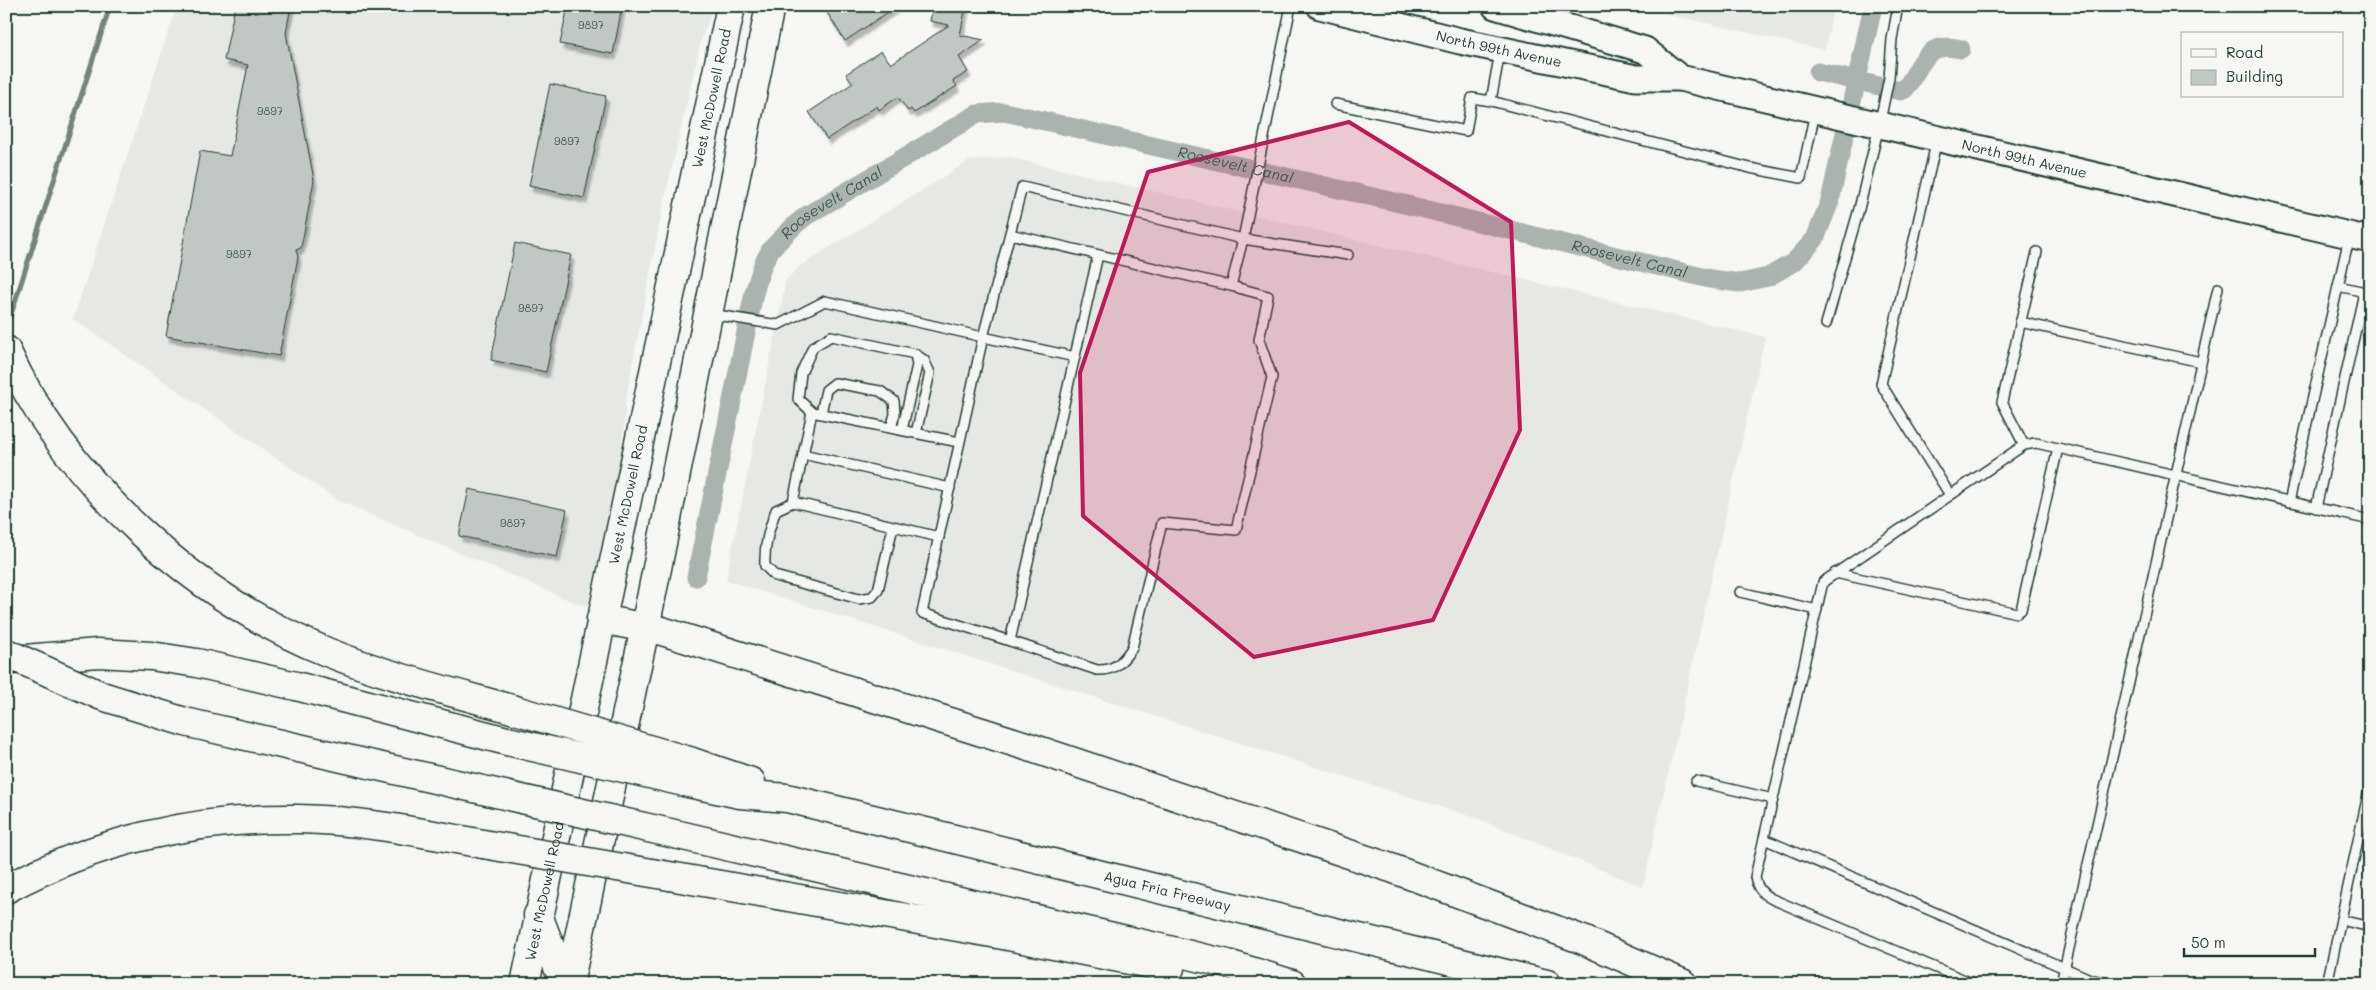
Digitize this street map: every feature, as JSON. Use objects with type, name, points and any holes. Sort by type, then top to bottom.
[{"type":"main road","name":"West McDowell Road","points":[[525,984],[538,915],[731,6]]},
{"type":"main road","points":[[570,983],[770,6]]},
{"type":"main road","name":"North 99th Avenue","points":[[1320,6],[1500,49],[1636,78],[1680,78],[1826,114],[2360,237]]},
{"type":"main road","name":"North 99th Avenue","points":[[1495,6],[1645,50],[1680,78]]},
{"type":"main road","points":[[6,350],[35,404],[57,437],[112,502],[177,563],[211,588],[268,624],[326,651],[364,665],[515,710],[686,772]]},
{"type":"main road","points":[[601,619],[662,632],[1023,745],[1381,865],[1583,940],[1684,984]]},
{"type":"main road","points":[[6,653],[102,696],[185,722],[679,835],[1228,964],[1292,984]]},
{"type":"main road","points":[[6,660],[98,653],[151,656],[197,663],[507,741],[686,772]]},
{"type":"main road","name":"Agua Fria Freeway","points":[[686,772],[744,778],[787,798],[1547,984]]},
{"type":"main road","points":[[6,889],[40,871],[105,847],[165,832],[214,822],[300,819],[371,825],[675,877],[1003,935],[1248,984]]},
{"type":"main road","points":[[538,915],[560,970],[570,983]]},
{"type":"lane","points":[[1231,286],[1243,239],[1291,6]]},
{"type":"lane","points":[[1826,324],[1859,209],[1872,124],[1883,101],[1889,78],[1892,39],[1898,6]]},
{"type":"lane","points":[[1491,101],[1500,49]]},
{"type":"lane","points":[[1334,104],[1466,131],[1472,98],[1491,101],[1750,168],[1800,178],[1826,114]]},
{"type":"lane","points":[[1937,139],[1881,384],[1950,495]]},
{"type":"lane","points":[[1010,234],[1268,296],[1259,340],[1272,377],[1236,530],[1162,524],[1132,648],[1124,659],[1110,670],[1097,670],[922,613],[983,337],[1022,187],[1243,239],[1348,255]]},
{"type":"lane","points":[[2289,502],[2338,286],[2360,237]]},
{"type":"lane","points":[[2024,445],[2002,402],[2037,252]]},
{"type":"lane","points":[[1010,641],[1098,255]]},
{"type":"lane","points":[[2316,508],[2363,297],[2361,291],[2338,286]]},
{"type":"lane","points":[[2061,984],[2218,288]]},
{"type":"lane","points":[[708,314],[778,325],[825,302],[1075,357]]},
{"type":"lane","points":[[2020,322],[2201,362]]},
{"type":"lane","points":[[916,433],[930,372],[924,360],[915,354],[831,336],[813,347],[801,372],[798,399],[816,412],[891,428],[959,442]]},
{"type":"lane","points":[[902,430],[917,365],[915,354]]},
{"type":"lane","points":[[793,502],[803,454],[816,412],[826,390],[836,383],[880,392],[894,401],[895,414],[891,428]]},
{"type":"lane","points":[[1974,984],[1764,894],[1757,886],[1755,877],[1823,582],[2024,445],[2036,443],[2370,520]]},
{"type":"lane","points":[[1835,573],[2017,613],[2021,610],[2058,448]]},
{"type":"lane","points":[[803,454],[950,488]]},
{"type":"lane","points":[[893,527],[878,590],[872,597],[859,599],[775,576],[764,566],[764,551],[768,530],[776,510],[793,502],[939,538]]},
{"type":"lane","points":[[1740,592],[1817,610]]},
{"type":"lane","points":[[1696,781],[1773,799]]},
{"type":"lane","points":[[2326,984],[2370,784]]},
{"type":"lane","points":[[1764,839],[2090,979],[2113,984]]},
{"type":"lane","points":[[2340,920],[2370,927]]},
{"type":"highlighted area","points":[[1349,122],[1511,222],[1520,430],[1433,620],[1254,657],[1083,516],[1080,373],[1148,172]]},
{"type":"shaded area","points":[[177,6],[714,6],[702,36],[663,206],[626,398],[620,471],[591,607],[578,604],[337,500],[73,319]]},
{"type":"shaded area","points":[[1631,6],[1834,6],[1825,50]]},
{"type":"shaded area","points":[[1009,157],[1765,337],[1643,887],[1479,819],[726,580],[786,280],[800,266],[969,161]]},
{"type":"building","points":[[235,6],[291,6],[286,33],[314,180],[301,248],[296,250],[298,257],[279,356],[166,336],[200,151],[230,156],[248,65],[224,60]]},
{"type":"building","points":[[568,6],[622,6],[613,54],[560,44]]},
{"type":"building","points":[[823,6],[897,6],[845,41]]},
{"type":"building","points":[[933,6],[966,6],[960,35],[984,40],[959,57],[968,72],[953,81],[957,86],[914,113],[911,109],[908,111],[898,97],[879,110],[877,106],[827,139],[809,112],[853,83],[846,74],[881,51],[891,64],[949,25],[930,21]]},
{"type":"building","points":[[550,84],[606,96],[584,198],[529,186]]},
{"type":"building","points":[[515,243],[571,255],[546,372],[491,360]]},
{"type":"building","points":[[469,489],[567,510],[557,557],[459,536]]},
{"type":"waterway","points":[[6,330],[110,6]]},
{"type":"waterway","name":"Roosevelt Canal","points":[[696,577],[754,293],[763,264],[771,249],[806,216],[977,114],[1004,112],[1036,119],[1408,205],[1710,279],[1740,283],[1768,277],[1794,262],[1815,239],[1830,201],[1873,6]]},
{"type":"waterway","points":[[1818,72],[1901,91],[1905,89],[1921,63],[1932,51],[1949,47],[1961,49]]}]
